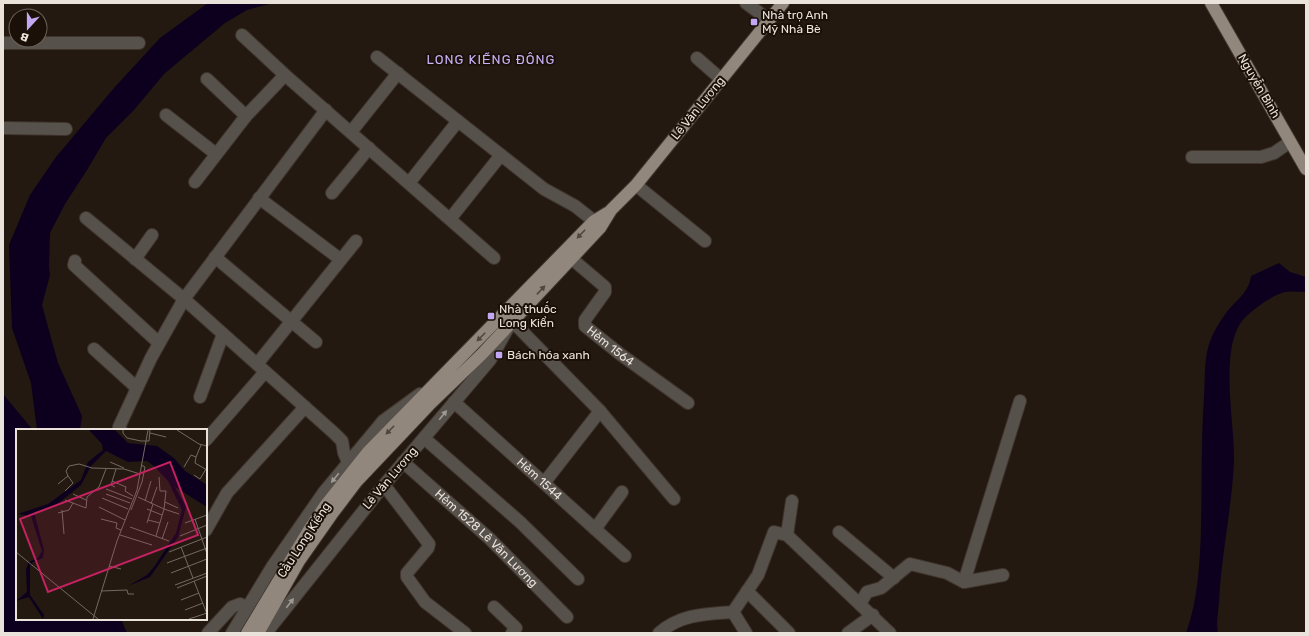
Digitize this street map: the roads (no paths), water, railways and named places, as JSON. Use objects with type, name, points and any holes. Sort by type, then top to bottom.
[{"type":"main road","name":"Lê Văn Lương","points":[[373,455],[434,384],[594,221],[611,210],[636,185],[767,19],[783,3]]},
{"type":"main road","name":"Nguyễn Bình","points":[[1211,3],[1306,169]]},
{"type":"main road","name":"Lê Văn Lương","points":[[373,455],[429,405],[482,354],[600,228],[611,210]]},
{"type":"main road","name":"Cầu Long Kiểng","points":[[247,633],[325,506],[373,455]]},
{"type":"main road","name":"Cầu Long Kiểng","points":[[258,633],[304,555],[336,508],[357,481],[373,455]]},
{"type":"street","points":[[749,5],[767,19]]},
{"type":"street","points":[[242,35],[285,75],[352,132],[494,258]]},
{"type":"street","points":[[3,43],[139,43]]},
{"type":"street","points":[[377,57],[544,189],[575,206],[594,221]]},
{"type":"street","points":[[698,59],[720,78]]},
{"type":"street","points":[[352,132],[398,73]]},
{"type":"street","points":[[195,182],[246,116],[285,75]]},
{"type":"street","points":[[207,79],[246,116]]},
{"type":"street","points":[[120,429],[119,427],[159,343],[184,299],[326,110]]},
{"type":"street","points":[[166,114],[216,154]]},
{"type":"street","points":[[410,183],[458,121]]},
{"type":"street","points":[[3,128],[66,129]]},
{"type":"street","points":[[1192,157],[1261,157],[1274,153],[1290,142]]},
{"type":"street","points":[[332,192],[369,148]]},
{"type":"street","points":[[450,219],[501,156]]},
{"type":"street","points":[[636,185],[705,241]]},
{"type":"street","points":[[259,198],[340,259]]},
{"type":"street","points":[[86,218],[184,299],[342,441],[348,462]]},
{"type":"street","points":[[135,258],[152,235]]},
{"type":"street","points":[[207,439],[261,368],[291,321],[356,241]]},
{"type":"street","points":[[215,258],[316,342]]},
{"type":"street","name":"Hẻm 1564","points":[[572,258],[605,287],[605,292],[585,320],[585,326],[620,354],[688,403]]},
{"type":"street","points":[[75,261],[74,265],[159,343]]},
{"type":"street","points":[[512,321],[600,410],[674,499]]},
{"type":"street","name":"Lê Văn Lương","points":[[266,633],[384,485],[490,360],[512,321]]},
{"type":"street","points":[[200,397],[223,334]]},
{"type":"street","points":[[94,349],[137,388]]},
{"type":"street","name":"Lê Văn Lương","points":[[232,633],[289,541],[324,492],[348,462],[383,421],[434,384]]},
{"type":"street","points":[[964,582],[1020,401]]},
{"type":"street","name":"Hẻm 1544","points":[[454,402],[625,556]]},
{"type":"street","points":[[207,528],[228,492],[305,407]]},
{"type":"street","points":[[544,483],[600,410]]},
{"type":"street","points":[[424,438],[520,522],[578,580]]},
{"type":"street","name":"Hẻm 1528 Lê Văn Lương","points":[[403,462],[490,539],[567,617]]},
{"type":"street","points":[[384,485],[429,544],[428,548],[406,576],[425,602],[465,633]]},
{"type":"street","points":[[594,529],[622,492]]},
{"type":"street","points":[[787,535],[792,501]]},
{"type":"street","points":[[663,632],[676,621],[700,615],[732,612],[758,575],[774,532],[787,535],[890,633]]},
{"type":"street","points":[[839,532],[894,578]]},
{"type":"street","points":[[860,604],[867,592],[881,588],[910,564],[948,573],[964,582],[1003,574]]},
{"type":"street","points":[[747,591],[789,633]]},
{"type":"street","points":[[208,633],[232,606],[240,604],[247,607]]},
{"type":"street","points":[[494,607],[516,628],[512,633]]},
{"type":"street","points":[[732,612],[746,633]]},
{"type":"street","points":[[848,633],[872,615]]},
{"type":"place","name":"Nhà trọ Anh Mỹ Nhà Bè","points":[[754,22]]},
{"type":"place","name":"Nhà thuốc Long Kiển","points":[[491,316]]},
{"type":"place","name":"Bách hóa xanh","points":[[499,355]]},
{"type":"district","name":"LONG KIỂNG ĐÔNG","points":[[491,59]]}]
